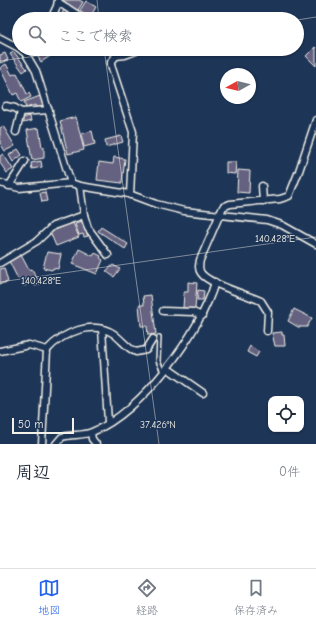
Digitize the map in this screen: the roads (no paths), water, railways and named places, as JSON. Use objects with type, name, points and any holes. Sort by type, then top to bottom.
[{"type":"street","points":[[54,12],[58,1],[74,12]]},
{"type":"street","points":[[0,38],[12,45]]},
{"type":"street","points":[[30,56],[49,110],[63,162],[71,183]]},
{"type":"street","points":[[116,56],[111,62],[111,65],[133,132],[130,195]]},
{"type":"street","points":[[6,106],[15,108],[21,112],[49,110]]},
{"type":"street","points":[[16,132],[21,112]]},
{"type":"street","points":[[267,331],[268,312],[262,300],[215,282],[202,274],[199,267],[200,260],[224,207],[230,204],[280,199],[289,196],[295,184],[316,120]]},
{"type":"street","points":[[9,186],[25,161]]},
{"type":"street","points":[[0,183],[19,188],[71,183],[130,195],[156,204],[184,211],[267,220],[282,225],[316,244]]},
{"type":"street","points":[[80,186],[84,215],[88,228],[108,255]]},
{"type":"street","points":[[262,186],[263,201]]},
{"type":"street","points":[[0,263],[37,241],[53,226],[84,215]]},
{"type":"street","points":[[56,444],[62,437],[91,433],[141,399],[165,370],[202,316],[211,296],[215,282]]},
{"type":"street","points":[[162,311],[193,312],[202,316]]},
{"type":"street","points":[[42,444],[47,350],[60,339],[87,327],[102,329],[115,335],[136,352],[146,350],[156,338]]},
{"type":"street","points":[[102,329],[108,422]]},
{"type":"street","points":[[0,351],[29,345],[47,350]]},
{"type":"street","points":[[165,370],[203,393]]},
{"type":"street","points":[[91,433],[92,439],[96,444]]},
{"type":"lane","points":[[156,338],[158,361],[165,370]]}]
